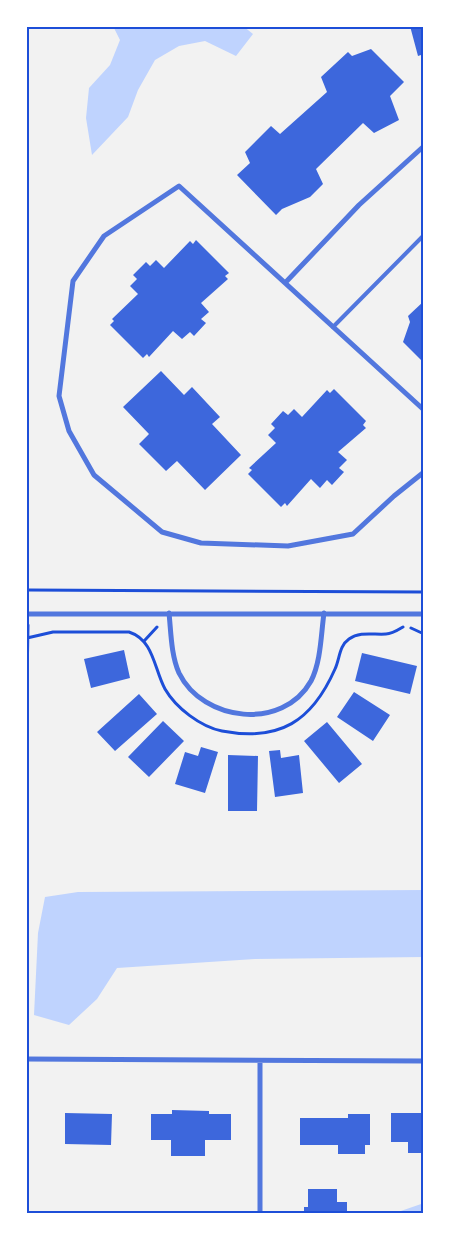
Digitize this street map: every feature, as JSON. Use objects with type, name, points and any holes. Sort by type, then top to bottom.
[{"type":"street","points":[[285,283],[359,205],[424,146]]},
{"type":"street","points":[[424,410],[179,186],[104,236],[73,281],[59,396],[69,431],[94,475],[162,532],[201,543],[288,546],[353,534],[394,496],[424,472]]},
{"type":"street","points":[[169,613],[174,656],[179,672],[189,689],[204,702],[226,712],[244,715],[286,706],[302,694],[312,680],[324,613]]},
{"type":"street","points":[[27,614],[424,614]]},
{"type":"street","points":[[26,1059],[424,1061]]},
{"type":"street","points":[[260,1061],[260,1213]]},
{"type":"lane","points":[[333,327],[424,235]]},
{"type":"path","points":[[29,590],[424,592]]},
{"type":"path","points":[[26,739],[27,614]]},
{"type":"path","points":[[27,638],[53,632],[129,632],[138,635],[151,650],[153,663],[166,691],[186,713],[216,730],[239,734],[272,733],[309,713],[327,688],[337,666],[342,647],[350,638],[364,633],[388,634],[407,626],[424,634]]},
{"type":"water","points":[[113,26],[243,26],[253,34],[236,56],[205,41],[179,46],[155,60],[138,90],[128,117],[92,155],[86,118],[89,88],[110,65],[120,40]]},
{"type":"water","points":[[424,890],[424,957],[255,959],[117,968],[97,999],[69,1025],[34,1015],[38,933],[45,897],[78,892]]},
{"type":"water","points":[[424,1203],[424,1213],[395,1213]]},
{"type":"building","points":[[410,26],[424,26],[424,54],[418,56]]},
{"type":"building","points":[[371,49],[404,82],[390,96],[399,120],[374,133],[363,123],[316,169],[323,184],[310,197],[282,209],[276,215],[237,175],[250,163],[245,152],[271,126],[280,134],[327,92],[321,77],[348,52],[352,56]]},
{"type":"building","points":[[196,240],[229,273],[225,276],[228,279],[201,303],[209,312],[201,319],[206,323],[194,336],[190,332],[182,339],[173,331],[149,357],[147,354],[143,358],[110,325],[114,321],[112,319],[138,294],[130,286],[137,279],[133,275],[146,262],[150,266],[156,260],[164,268],[190,241],[193,244]]},
{"type":"building","points":[[424,301],[424,363],[403,342],[410,322],[408,316]]},
{"type":"building","points":[[161,371],[184,395],[192,387],[220,417],[212,424],[241,455],[205,490],[177,461],[166,471],[139,444],[149,434],[123,407]]},
{"type":"building","points":[[334,389],[366,421],[363,425],[366,428],[338,452],[347,460],[339,468],[344,472],[332,485],[327,480],[320,488],[311,479],[287,506],[285,503],[281,507],[248,474],[252,470],[249,468],[276,443],[268,435],[275,428],[271,424],[283,411],[288,415],[294,409],[302,417],[327,390],[330,393]]},
{"type":"building","points":[[124,650],[130,678],[91,688],[84,659]]},
{"type":"building","points":[[362,653],[417,666],[410,694],[355,681]]},
{"type":"building","points":[[354,692],[390,715],[373,741],[337,717]]},
{"type":"building","points":[[139,694],[157,714],[115,751],[97,732]]},
{"type":"building","points":[[163,721],[184,741],[149,777],[128,757]]},
{"type":"building","points":[[327,722],[362,764],[339,783],[304,741]]},
{"type":"building","points":[[201,747],[218,752],[205,793],[175,784],[185,752],[198,756]]},
{"type":"building","points":[[280,750],[281,758],[299,755],[303,793],[275,797],[269,751]]},
{"type":"building","points":[[228,755],[258,756],[257,811],[228,811]]},
{"type":"building","points":[[172,1110],[209,1111],[209,1114],[231,1114],[231,1140],[205,1140],[205,1156],[171,1156],[171,1140],[151,1140],[151,1114],[172,1114]]},
{"type":"building","points":[[65,1113],[112,1114],[111,1145],[65,1144]]},
{"type":"building","points":[[391,1113],[424,1113],[424,1153],[408,1153],[408,1142],[391,1142]]},
{"type":"building","points":[[348,1114],[370,1114],[370,1145],[365,1145],[365,1154],[338,1154],[338,1145],[300,1145],[300,1118],[348,1118]]},
{"type":"building","points":[[308,1189],[337,1189],[337,1202],[347,1202],[347,1213],[304,1213],[304,1207],[308,1207]]}]
